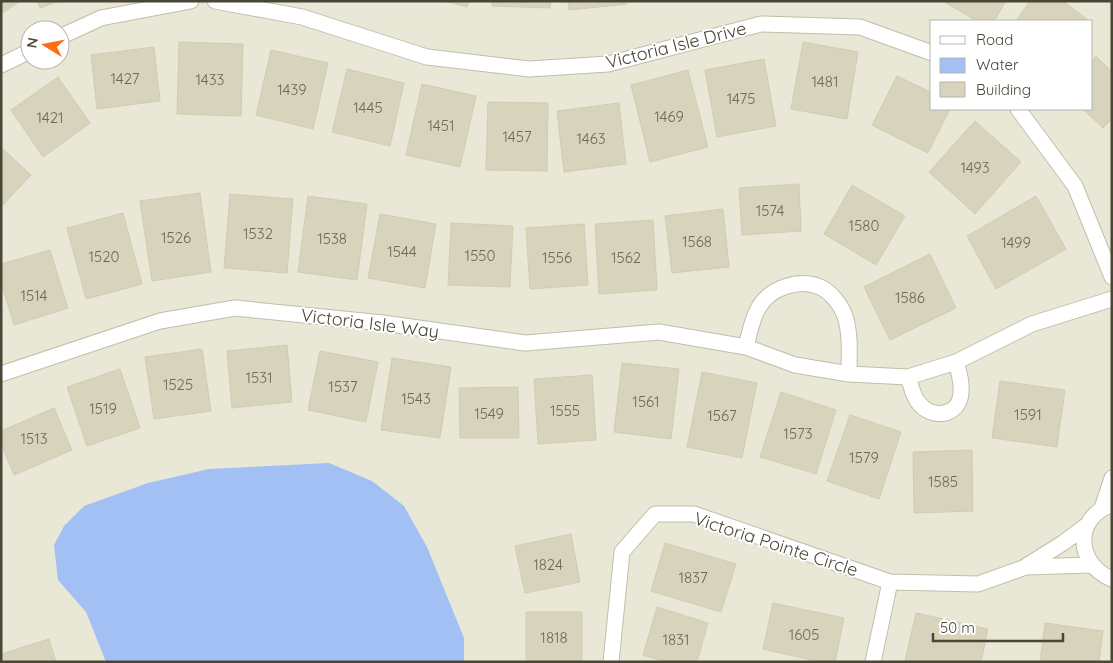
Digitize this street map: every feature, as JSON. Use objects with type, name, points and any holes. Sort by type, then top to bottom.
[{"type":"street","points":[[70,32],[101,18],[191,1]]},
{"type":"street","name":"Victoria Isle Drive","points":[[215,1],[302,17],[427,58],[529,69],[608,64],[762,24],[860,27],[930,51]]},
{"type":"street","points":[[1,64],[20,55]]},
{"type":"street","points":[[1019,110],[1075,186],[1112,277]]},
{"type":"street","points":[[746,347],[758,307],[770,293],[786,286],[803,284],[820,287],[834,297],[844,315],[849,336],[849,374]]},
{"type":"street","name":"Victoria Isle Way","points":[[1,374],[160,320],[236,308],[383,323],[525,344],[659,332],[746,347],[795,365],[849,374],[908,377],[956,362],[1032,324],[1112,300]]},
{"type":"street","points":[[908,377],[917,401],[926,411],[936,415],[947,414],[957,406],[961,395],[962,382],[956,362]]},
{"type":"street","points":[[1107,507],[1112,478]]},
{"type":"street","name":"Victoria Pointe Circle","points":[[611,662],[622,552],[655,514],[694,514],[890,582],[978,584],[1024,568],[1063,543],[1107,507]]},
{"type":"street","points":[[1087,524],[1084,533],[1084,551],[1092,565],[1104,576],[1112,579]]},
{"type":"street","name":"Victoria Pointe Circle","points":[[1024,568],[1092,565]]},
{"type":"street","points":[[873,662],[890,582]]},
{"type":"shaded area","points":[[1,1],[1112,1],[1112,662],[1,662]]},
{"type":"water","points":[[329,463],[372,481],[404,506],[427,547],[464,638],[464,662],[106,662],[86,612],[58,580],[54,545],[64,526],[84,506],[148,483],[209,469]]},
{"type":"building","points":[[1,1],[20,1],[1,14]]},
{"type":"building","points":[[37,1],[59,1],[40,8]]},
{"type":"building","points":[[445,1],[469,1],[467,7]]},
{"type":"building","points":[[492,1],[551,1],[550,8],[492,6]]},
{"type":"building","points":[[568,1],[627,1],[627,4],[569,10]]},
{"type":"building","points":[[943,1],[1006,1],[995,20],[975,20]]},
{"type":"building","points":[[1030,1],[1063,1],[1088,20],[1017,20]]},
{"type":"building","points":[[179,42],[243,44],[241,116],[177,114]]},
{"type":"building","points":[[803,42],[858,52],[847,119],[791,109]]},
{"type":"building","points":[[154,47],[160,101],[97,109],[91,55]]},
{"type":"building","points":[[271,50],[328,63],[313,129],[256,115]]},
{"type":"building","points":[[1096,56],[1112,72],[1112,119],[1103,128],[1084,110],[1093,110],[1093,60]]},
{"type":"building","points":[[764,59],[776,126],[717,137],[705,70]]},
{"type":"building","points":[[347,69],[404,83],[390,146],[332,132]]},
{"type":"building","points":[[688,70],[708,147],[650,162],[631,85]]},
{"type":"building","points":[[897,76],[930,92],[930,110],[950,110],[928,153],[872,125]]},
{"type":"building","points":[[58,77],[90,123],[43,157],[11,110]]},
{"type":"building","points":[[422,84],[476,96],[460,167],[406,155]]},
{"type":"building","points":[[488,102],[548,103],[547,171],[486,170]]},
{"type":"building","points":[[619,103],[626,164],[564,172],[557,111]]},
{"type":"building","points":[[975,121],[1021,162],[975,214],[929,172]]},
{"type":"building","points":[[1,147],[31,175],[1,207]]},
{"type":"building","points":[[799,184],[801,231],[742,235],[739,188]]},
{"type":"building","points":[[852,185],[905,216],[876,265],[824,234]]},
{"type":"building","points":[[200,193],[211,272],[152,281],[140,201]]},
{"type":"building","points":[[230,194],[293,199],[287,273],[224,268]]},
{"type":"building","points":[[308,196],[367,204],[357,280],[298,272]]},
{"type":"building","points":[[1036,196],[1066,249],[996,289],[967,236]]},
{"type":"building","points":[[723,209],[729,267],[672,273],[665,216]]},
{"type":"building","points":[[123,213],[142,284],[86,299],[67,228]]},
{"type":"building","points":[[380,214],[436,224],[425,288],[368,278]]},
{"type":"building","points":[[653,220],[657,290],[599,294],[595,224]]},
{"type":"building","points":[[451,223],[513,226],[510,287],[448,285]]},
{"type":"building","points":[[584,224],[588,285],[530,289],[526,228]]},
{"type":"building","points":[[50,250],[68,308],[14,325],[1,282],[1,264]]},
{"type":"building","points":[[930,254],[956,308],[890,340],[864,287]]},
{"type":"building","points":[[287,345],[292,402],[232,408],[227,351]]},
{"type":"building","points":[[202,349],[211,411],[154,419],[145,357]]},
{"type":"building","points":[[320,351],[378,362],[366,422],[308,410]]},
{"type":"building","points":[[392,358],[451,367],[440,438],[381,430]]},
{"type":"building","points":[[622,363],[679,369],[671,439],[614,432]]},
{"type":"building","points":[[120,369],[140,428],[87,446],[67,387]]},
{"type":"building","points":[[702,372],[757,383],[742,458],[687,447]]},
{"type":"building","points":[[592,375],[596,440],[538,444],[534,379]]},
{"type":"building","points":[[1000,381],[1065,390],[1057,447],[992,438]]},
{"type":"building","points":[[518,387],[519,438],[460,438],[459,388]]},
{"type":"building","points":[[781,392],[836,410],[816,474],[760,457]]},
{"type":"building","points":[[54,408],[72,450],[14,475],[1,444],[1,431]]},
{"type":"building","points":[[850,415],[901,432],[879,499],[827,481]]},
{"type":"building","points":[[972,450],[973,511],[914,513],[913,452]]},
{"type":"building","points":[[571,534],[580,582],[525,593],[515,546]]},
{"type":"building","points":[[665,543],[736,564],[721,612],[651,591]]},
{"type":"building","points":[[773,603],[844,618],[835,662],[821,662],[763,649]]},
{"type":"building","points":[[657,607],[708,623],[697,662],[667,662],[643,655]]},
{"type":"building","points":[[526,612],[582,612],[582,662],[526,662]]},
{"type":"building","points":[[916,613],[988,629],[981,662],[905,661]]},
{"type":"building","points":[[1045,623],[1103,631],[1099,662],[1040,662]]},
{"type":"building","points":[[49,639],[56,662],[1,662],[1,654]]}]
